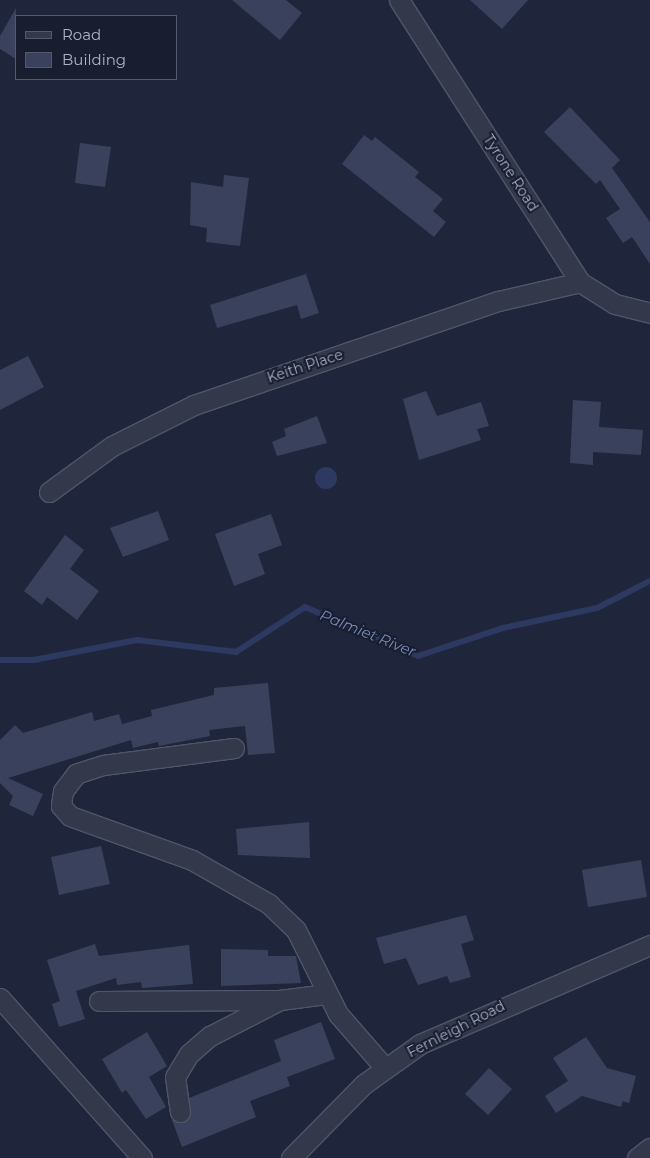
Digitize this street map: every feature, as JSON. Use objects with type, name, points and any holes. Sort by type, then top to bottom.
[{"type":"street","name":"Tyrone Road","points":[[399,0],[580,282],[615,304],[650,313]]},
{"type":"street","name":"Keith Place","points":[[49,492],[112,446],[194,404],[498,301],[580,282]]},
{"type":"street","points":[[234,748],[103,765],[76,774],[63,791],[61,806],[76,818],[126,832],[192,860],[269,904],[296,930],[326,994],[385,1068]]},
{"type":"street","name":"Fernleigh Road","points":[[291,1158],[385,1068],[455,1027],[650,945]]},
{"type":"street","points":[[100,1001],[280,1000],[326,994]]},
{"type":"street","points":[[0,998],[142,1158]]},
{"type":"street","points":[[180,1112],[175,1077],[189,1054],[210,1036],[280,1000]]},
{"type":"street","points":[[637,1158],[650,1148]]},
{"type":"water","points":[[322,467],[330,467],[337,474],[337,482],[330,489],[322,489],[315,482],[315,474]]},
{"type":"building","points":[[232,0],[286,0],[302,13],[280,40]]},
{"type":"building","points":[[470,0],[528,0],[502,29]]},
{"type":"building","points":[[16,8],[15,58],[0,49],[0,36]]},
{"type":"building","points":[[570,107],[620,160],[612,168],[650,222],[650,264],[632,237],[623,243],[606,218],[620,209],[600,180],[596,184],[544,132]]},
{"type":"building","points":[[364,135],[372,141],[375,137],[419,172],[415,177],[443,199],[433,211],[446,222],[434,237],[342,164]]},
{"type":"building","points":[[80,143],[111,147],[105,187],[75,183]]},
{"type":"building","points":[[224,175],[249,178],[240,246],[206,242],[207,228],[190,225],[191,182],[223,187]]},
{"type":"building","points":[[306,274],[319,313],[301,319],[297,305],[217,328],[210,305]]},
{"type":"building","points":[[28,356],[44,387],[0,410],[0,370]]},
{"type":"building","points":[[426,391],[437,416],[481,402],[489,426],[477,429],[481,440],[419,460],[403,399]]},
{"type":"building","points":[[573,400],[601,402],[599,427],[643,430],[641,455],[593,452],[593,465],[570,463]]},
{"type":"building","points":[[317,416],[327,443],[277,456],[272,442],[286,436],[284,429]]},
{"type":"building","points":[[158,511],[169,540],[123,557],[110,528]]},
{"type":"building","points":[[271,514],[282,545],[258,554],[265,574],[234,586],[215,534]]},
{"type":"building","points":[[65,535],[84,550],[70,569],[99,591],[77,620],[47,597],[42,605],[24,591]]},
{"type":"building","points":[[268,683],[275,753],[248,755],[245,726],[209,730],[210,736],[159,746],[158,742],[133,748],[131,740],[8,778],[43,794],[33,816],[9,805],[13,796],[0,783],[0,740],[15,725],[23,733],[92,712],[94,721],[119,714],[122,724],[152,716],[151,710],[214,695],[214,688]]},
{"type":"building","points":[[309,822],[310,858],[238,855],[236,829]]},
{"type":"building","points":[[101,846],[110,884],[59,895],[51,857]]},
{"type":"building","points":[[641,860],[647,897],[588,907],[582,870]]},
{"type":"building","points":[[466,915],[474,940],[461,944],[471,977],[450,983],[447,976],[418,985],[406,958],[384,964],[376,938]]},
{"type":"building","points":[[95,944],[99,956],[189,945],[193,984],[142,988],[141,982],[117,985],[116,978],[76,991],[85,1019],[59,1027],[52,1004],[60,1001],[47,960]]},
{"type":"building","points":[[221,949],[268,950],[268,956],[296,956],[301,983],[221,986]]},
{"type":"building","points":[[321,1022],[335,1059],[287,1077],[290,1086],[250,1101],[256,1117],[182,1147],[172,1120],[187,1120],[189,1098],[281,1061],[274,1040]]},
{"type":"building","points":[[147,1032],[167,1066],[149,1077],[166,1107],[146,1119],[126,1090],[122,1093],[102,1059]]},
{"type":"building","points":[[586,1037],[607,1068],[636,1076],[629,1103],[623,1101],[621,1107],[582,1096],[556,1113],[545,1096],[568,1081],[553,1058]]},
{"type":"building","points":[[489,1068],[512,1089],[488,1115],[465,1094]]},
{"type":"waterway","name":"Palmiet River","points":[[0,660],[34,660],[137,640],[236,652],[305,607],[418,656],[503,628],[597,608],[650,581]]}]
